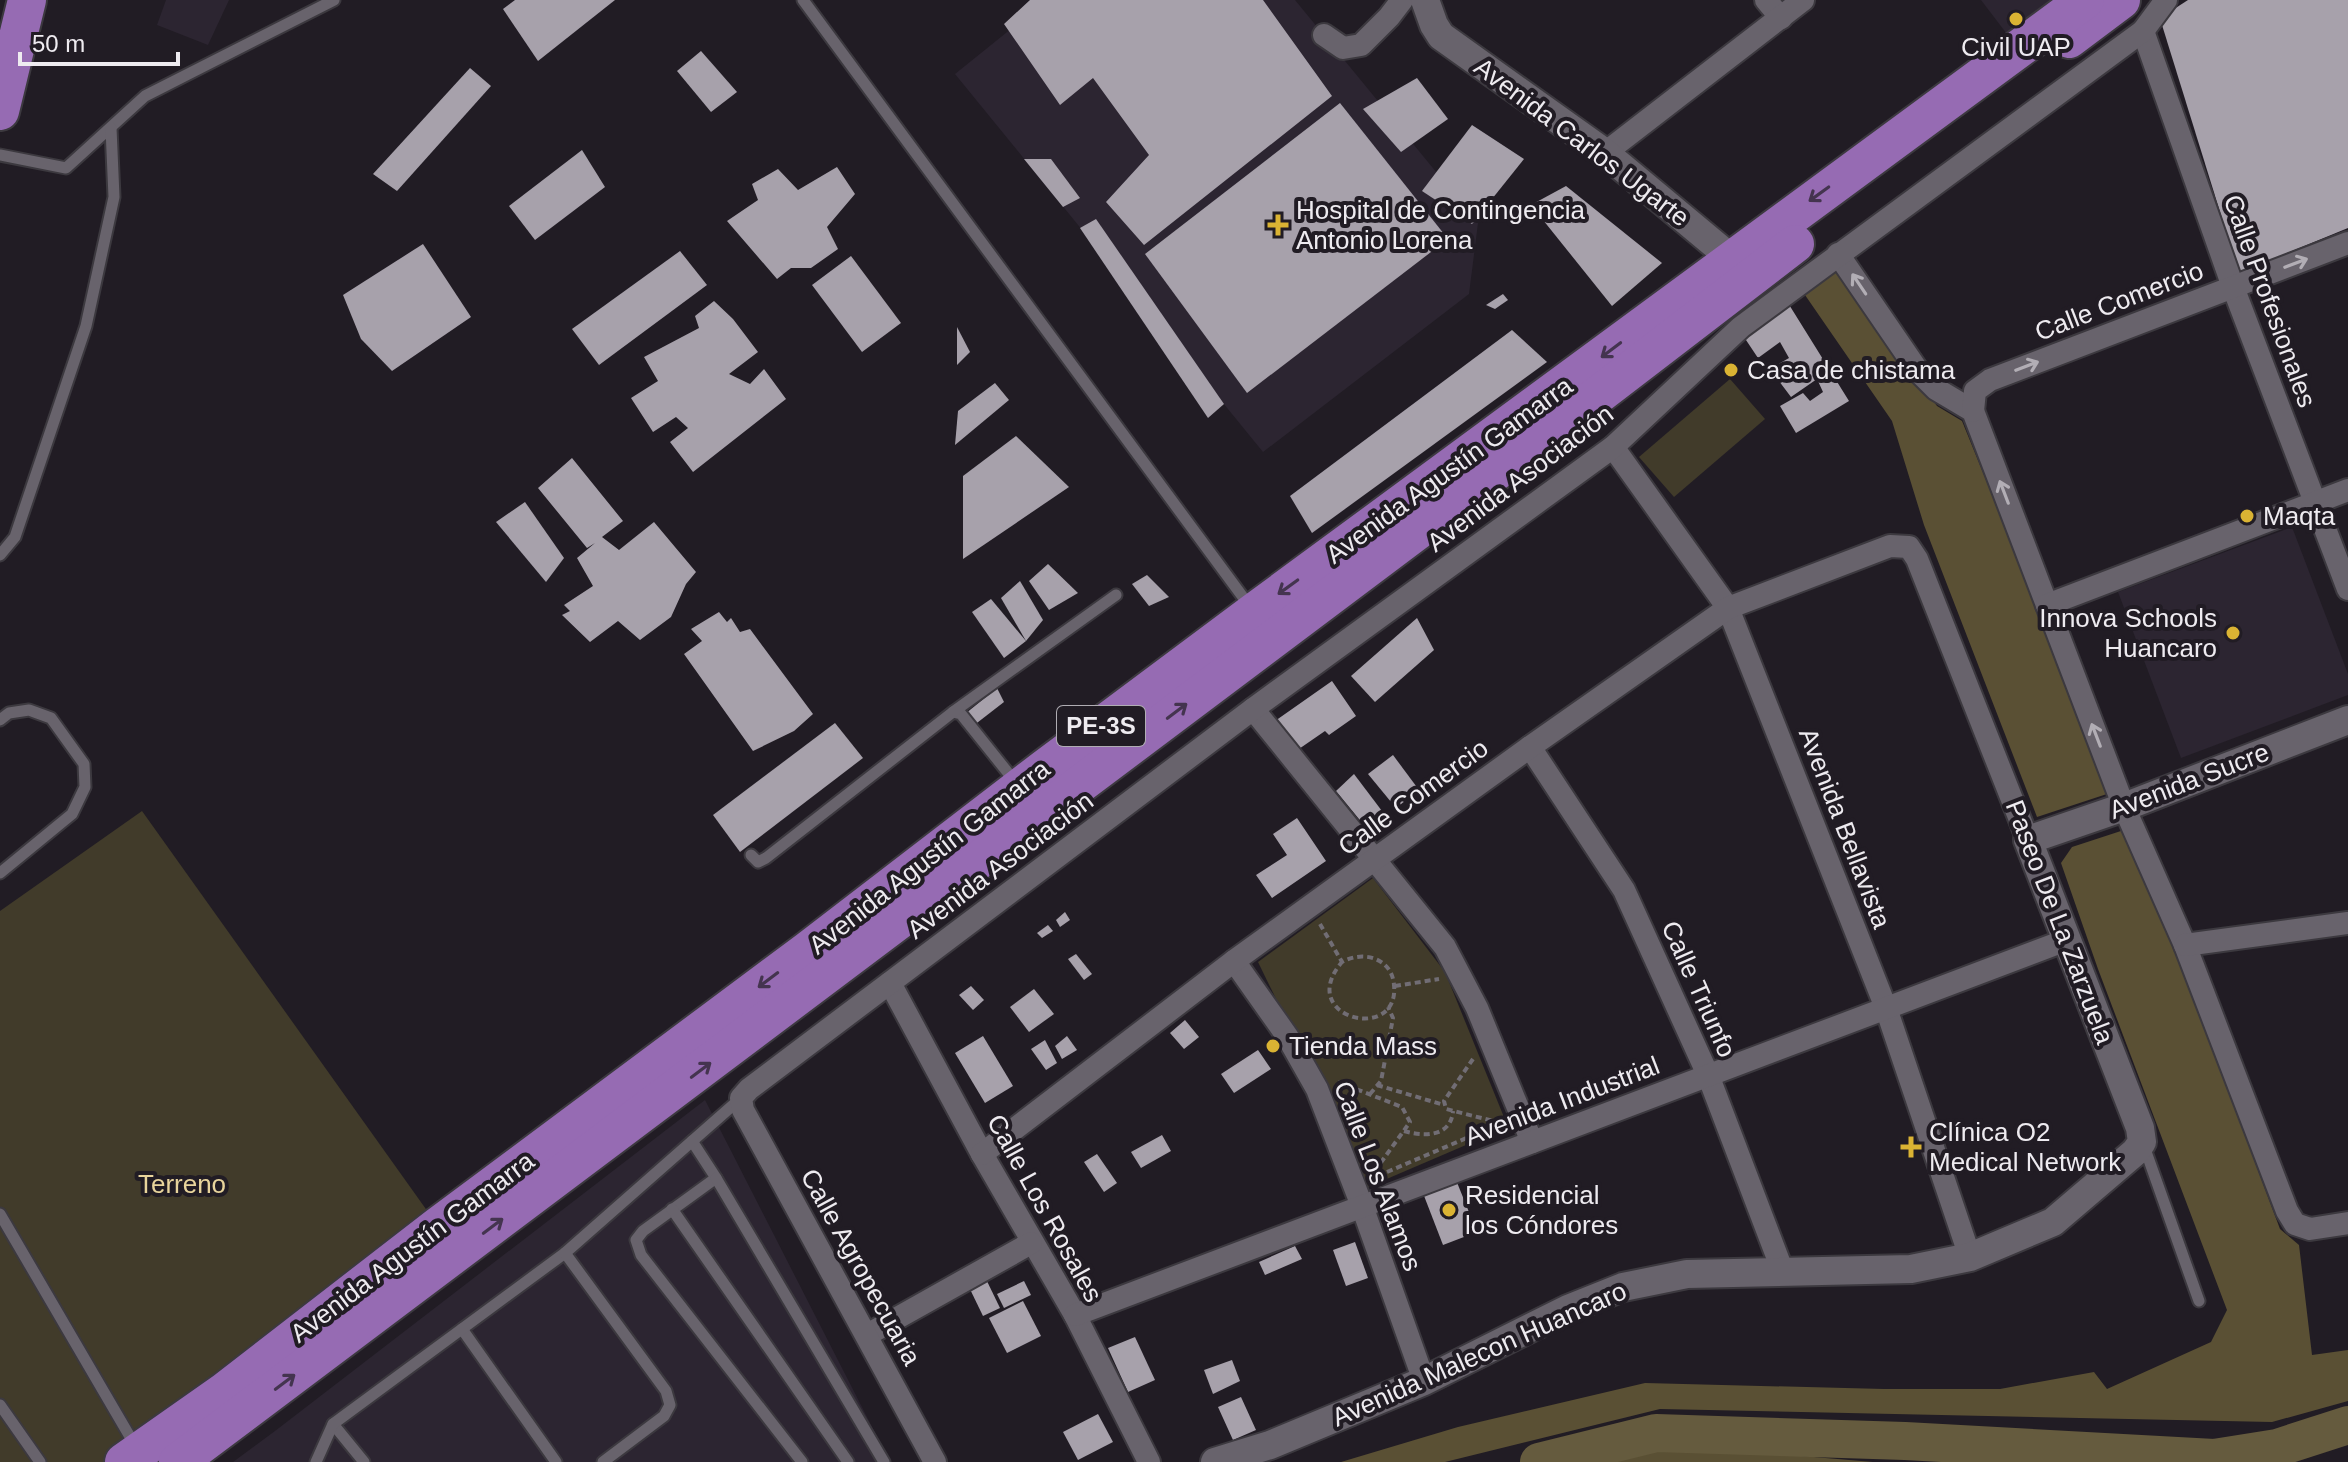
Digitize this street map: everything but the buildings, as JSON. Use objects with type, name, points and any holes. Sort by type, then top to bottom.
[{"type":"highway","points":[[0,111],[27,0]]},
{"type":"highway","name":"Avenida Agustín Gamarra","points":[[1740,269],[2085,0]]},
{"type":"highway","name":"Avenida Agustín Gamarra","points":[[178,1462],[234,1401],[438,1226],[807,951],[999,825],[1265,625],[1570,382],[1740,269],[2121,0]]},
{"type":"highway","name":"Avenida Agustín Gamarra","points":[[999,825],[1019,787],[1265,625]]},
{"type":"highway","name":"Avenida Agustín Gamarra","points":[[132,1457],[234,1401]]},
{"type":"street","points":[[1324,35],[1343,48],[1361,45],[1402,0]]},
{"type":"street","name":"Avenida Carlos Ugarte","points":[[1425,0],[1441,36],[1605,153],[1740,269]]},
{"type":"street","points":[[1766,0],[1781,18]]},
{"type":"street","points":[[1605,153],[1803,0]]},
{"type":"street","name":"Avenida Asociación","points":[[741,1098],[1253,709],[1613,447],[1741,327],[2143,31],[2166,0]]},
{"type":"street","name":"Calle Profesionales","points":[[2143,31],[2233,287],[2348,589]]},
{"type":"street","name":"Calle Comercio","points":[[1973,411],[1975,391],[1990,380],[2348,243]]},
{"type":"street","points":[[1838,254],[1918,371],[1936,389],[1973,411],[2124,807],[2185,945],[2287,1211],[2295,1224],[2310,1229],[2348,1223]]},
{"type":"street","name":"Avenida Bellavista","points":[[1613,447],[1728,608],[1886,1008],[1970,1257]]},
{"type":"street","points":[[2047,605],[2348,490]]},
{"type":"street","name":"Calle Comercio","points":[[982,1154],[1234,961],[1728,608],[1890,546],[1909,547]]},
{"type":"street","name":"Paseo De La Zarzuela","points":[[1909,547],[1917,559],[2069,939],[2140,1128],[2142,1142]]},
{"type":"street","points":[[1253,709],[1445,947],[1477,1008],[1511,1120],[1532,1142]]},
{"type":"street","name":"Avenida Sucre","points":[[2028,840],[2124,807],[2348,720]]},
{"type":"street","name":"Calle Triunfo","points":[[1530,747],[1624,890],[1708,1075],[1783,1272]]},
{"type":"street","points":[[2185,945],[2348,923]]},
{"type":"street","name":"Avenida Industrial","points":[[1075,1315],[2069,939]]},
{"type":"street","name":"Calle Los Alamos","points":[[1234,961],[1287,1036],[1317,1089],[1424,1381]]},
{"type":"street","name":"Calle Los Rosales","points":[[890,983],[1031,1243],[1075,1315],[1149,1462]]},
{"type":"street","name":"Calle Agropecuaria","points":[[741,1098],[743,1110],[935,1462]]},
{"type":"street","name":"Avenida Malecon Huancaro","points":[[1215,1462],[1273,1453],[1568,1309],[1623,1287],[1687,1274],[1911,1269],[1970,1257],[2053,1222],[2135,1152],[2142,1142]]},
{"type":"street","points":[[867,1335],[1031,1243]]},
{"type":"lane","points":[[0,155],[66,168],[145,96],[334,0]]},
{"type":"lane","points":[[803,0],[1265,625]]},
{"type":"lane","points":[[0,555],[15,537],[86,326],[114,197],[111,128]]},
{"type":"lane","points":[[751,855],[758,862],[766,858],[953,712],[1116,595]]},
{"type":"lane","points":[[0,720],[9,713],[29,710],[51,718],[84,764],[85,787],[72,814],[0,873]]},
{"type":"lane","points":[[953,712],[961,714],[1019,787]]},
{"type":"lane","points":[[316,1462],[333,1424],[565,1253],[741,1098]]},
{"type":"lane","points":[[692,1141],[884,1462]]},
{"type":"lane","name":"Paseo De La Zarzuela","points":[[2142,1142],[2199,1301]]},
{"type":"lane","points":[[716,1178],[643,1231],[636,1240],[641,1255],[802,1462]]},
{"type":"lane","points":[[672,1209],[848,1462]]},
{"type":"lane","points":[[0,1214],[132,1457]]},
{"type":"lane","points":[[565,1253],[666,1391],[670,1405],[664,1416],[603,1462]]},
{"type":"lane","points":[[462,1329],[556,1462]]},
{"type":"lane","points":[[0,1405],[40,1462]]},
{"type":"lane","points":[[333,1424],[364,1462]]},
{"type":"path","points":[[1319,922],[1342,962]]},
{"type":"path","points":[[1362,955],[1372,957],[1387,967],[1395,986],[1388,1007],[1372,1018],[1359,1020],[1346,1016],[1338,1009],[1332,998],[1331,979],[1342,962],[1362,955]]},
{"type":"path","points":[[1395,986],[1441,978],[1433,967]]},
{"type":"path","points":[[1369,1095],[1381,1081],[1393,1018],[1388,1007]]},
{"type":"path","points":[[1479,1072],[1473,1059],[1444,1101],[1446,1109],[1511,1120]]},
{"type":"path","points":[[1333,1081],[1402,1107],[1410,1122],[1369,1179],[1511,1120]]},
{"type":"path","points":[[1377,1085],[1445,1105]]},
{"type":"path","points":[[1404,1131],[1433,1135],[1447,1126],[1453,1111]]},
{"type":"path","points":[[1496,1111],[1511,1120]]},
{"type":"shaded area","points":[[166,0],[229,0],[208,45],[157,25]]},
{"type":"shaded area","name":"Hospital de Contingencia Antonio Lorena","points":[[1047,0],[1295,0],[1478,223],[1469,294],[1263,452],[955,74]]},
{"type":"shaded area","name":"Civil UAP","points":[[1981,0],[2064,0],[2010,38]]},
{"type":"shaded area","points":[[1834,264],[1937,406],[1962,421],[2113,792],[2037,817],[1924,525],[1892,421],[1805,295]]},
{"type":"shaded area","name":"Innova Schools Huancaro","points":[[2292,527],[2348,674],[2348,695],[2181,758],[2118,592]]},
{"type":"shaded area","points":[[2127,829],[2280,1229],[2299,1245],[2312,1355],[2348,1350],[2348,1401],[2272,1422],[1660,1409],[1445,1462],[1341,1462],[1458,1427],[1645,1383],[2000,1389],[2094,1372],[2107,1389],[2211,1342],[2227,1310],[2061,863],[2072,847]]},
{"type":"shaded area","points":[[705,1100],[890,1462],[233,1462],[275,1431]]},
{"type":"shaded area","points":[[1695,1447],[1873,1462],[1589,1462],[1642,1450]]},
{"type":"green space","points":[[1730,379],[1765,419],[1674,497],[1639,457]]},
{"type":"green space","name":"Terreno","points":[[142,811],[438,1226],[104,1462],[0,1462],[0,911]]},
{"type":"green space","points":[[1373,878],[1445,972],[1508,1127],[1368,1187],[1258,962]]},
{"type":"waterway","points":[[1539,1462],[1656,1433],[1905,1441],[2214,1458],[2277,1448],[2348,1425]]},
{"type":"place","name":"Civil UAP","points":[[2016,19]]},
{"type":"place","name":"Hospital de Contingencia Antonio Lorena","points":[[1278,225]]},
{"type":"place","name":"Casa de chistama","points":[[1731,370]]},
{"type":"place","name":"Maqta","points":[[2247,516]]},
{"type":"place","name":"Innova Schools Huancaro","points":[[2233,633]]},
{"type":"place","name":"Tienda Mass","points":[[1273,1046]]},
{"type":"place","name":"Clínica O2 Medical Network","points":[[1911,1147]]},
{"type":"place","name":"Residencial los Cóndores","points":[[1449,1210]]}]
